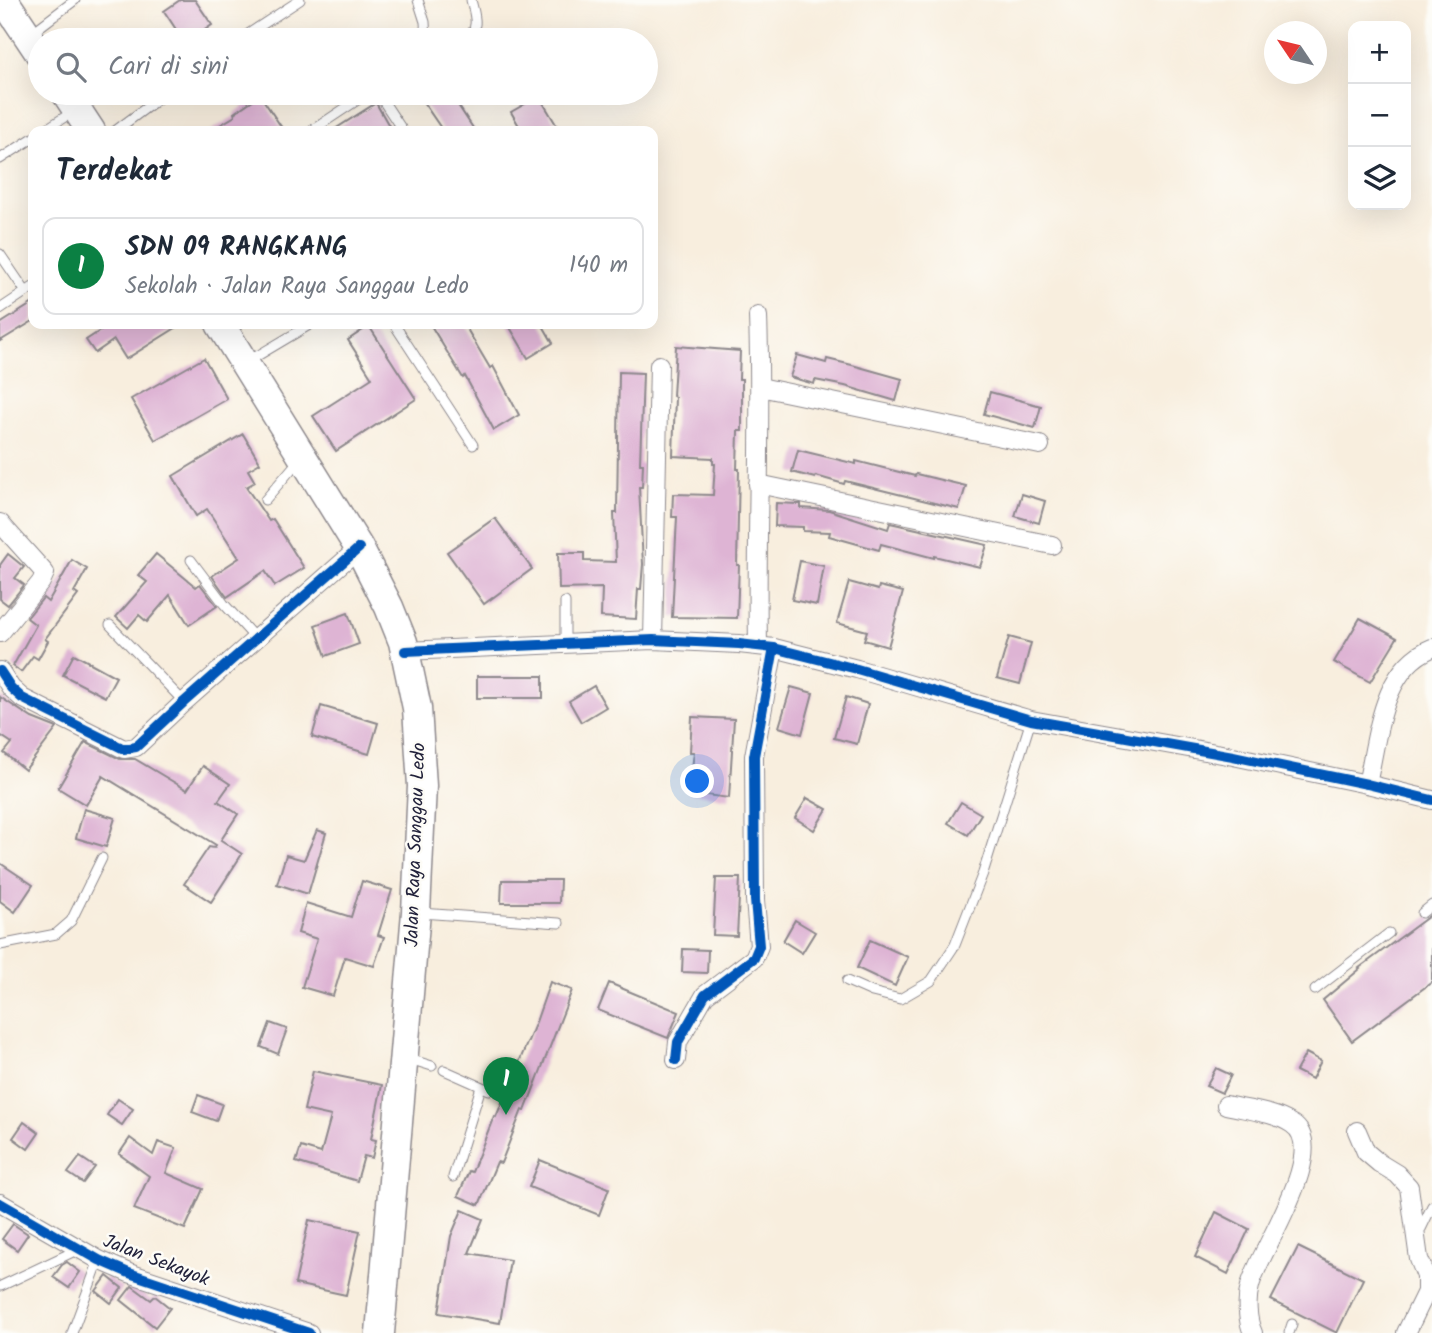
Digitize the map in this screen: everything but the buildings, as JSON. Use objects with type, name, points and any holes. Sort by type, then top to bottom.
[{"type":"highway","points":[[4,0],[28,36]]},
{"type":"highway","name":"Jalan Raya Sanggau Ledo","points":[[223,329],[359,548],[389,607],[405,651],[417,708],[422,762],[416,912],[380,1333]]},
{"type":"street","points":[[676,1060],[678,1042],[705,995],[754,958],[759,946],[755,900],[754,756],[766,647],[758,484],[758,316]]},
{"type":"street","points":[[653,640],[659,365]]},
{"type":"street","points":[[760,387],[1040,445]]},
{"type":"street","points":[[758,484],[1052,545]]},
{"type":"street","points":[[0,523],[45,573],[41,582],[0,633]]},
{"type":"street","points":[[0,671],[11,688],[22,698],[124,749],[136,747],[359,548]]},
{"type":"street","points":[[405,651],[653,640],[766,647],[857,669],[1031,720],[1233,756],[1432,800]]},
{"type":"street","points":[[1367,784],[1390,692],[1407,665],[1432,648]]},
{"type":"street","points":[[1226,1105],[1278,1117],[1295,1125],[1303,1136],[1304,1151],[1298,1177],[1283,1216],[1249,1286],[1248,1322],[1253,1333]]},
{"type":"street","points":[[1357,1131],[1366,1152],[1397,1174],[1409,1187],[1419,1259],[1426,1276],[1426,1292],[1406,1333]]},
{"type":"street","name":"Jalan Sekayok","points":[[0,1203],[99,1260],[129,1273],[309,1333]]},
{"type":"lane","points":[[49,28],[75,0]]},
{"type":"lane","points":[[257,28],[300,0]]},
{"type":"lane","points":[[418,0],[425,28]]},
{"type":"lane","points":[[471,0],[475,28]]},
{"type":"lane","points":[[122,126],[150,105]]},
{"type":"lane","points":[[318,126],[350,105]]},
{"type":"lane","points":[[386,105],[400,126]]},
{"type":"lane","points":[[52,126],[78,111]]},
{"type":"lane","points":[[0,159],[28,141]]},
{"type":"lane","points":[[0,254],[28,288]]},
{"type":"lane","points":[[0,309],[28,291]]},
{"type":"lane","points":[[245,363],[303,329]]},
{"type":"lane","points":[[397,329],[473,445]]},
{"type":"lane","points":[[265,500],[302,457]]},
{"type":"lane","points":[[191,559],[224,604],[256,639]]},
{"type":"lane","points":[[565,602],[565,644]]},
{"type":"lane","points":[[110,625],[184,702]]},
{"type":"lane","points":[[847,981],[872,992],[900,999],[931,981],[955,945],[983,873],[1031,720]]},
{"type":"lane","points":[[0,945],[56,934],[71,921],[102,858]]},
{"type":"lane","points":[[1422,912],[1432,905]]},
{"type":"lane","points":[[416,912],[559,923]]},
{"type":"lane","points":[[1315,990],[1389,933]]},
{"type":"lane","points":[[405,1058],[432,1066]]},
{"type":"lane","points":[[444,1070],[485,1088],[453,1177]]},
{"type":"lane","points":[[1416,1241],[1432,1206]]},
{"type":"lane","points":[[1,1286],[79,1249]]},
{"type":"lane","points":[[72,1333],[99,1260]]},
{"type":"cycle path","points":[[0,671],[11,688],[22,698],[124,749],[136,747],[359,548]]},
{"type":"cycle path","points":[[405,651],[653,640],[774,648],[857,669],[1031,720],[1233,756],[1432,800]]},
{"type":"cycle path","points":[[676,1060],[678,1042],[705,995],[754,958],[759,946],[755,900],[754,756],[774,648]]},
{"type":"cycle path","points":[[0,1203],[99,1260],[129,1273],[309,1333]]},
{"type":"place","name":"SDN 09 RANGKANG","points":[[506,1115]]}]
